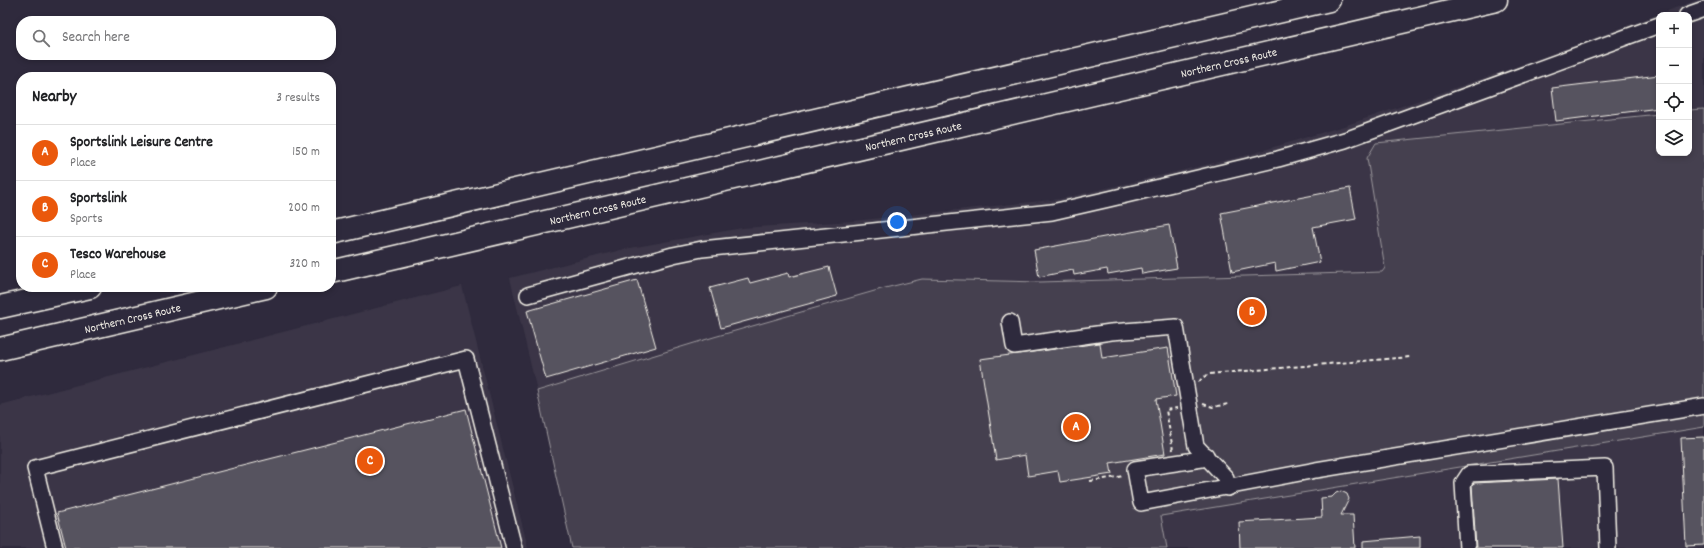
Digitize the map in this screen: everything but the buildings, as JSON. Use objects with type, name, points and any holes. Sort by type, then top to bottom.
[{"type":"highway","points":[[336,231],[1329,0]]},
{"type":"highway","name":"Northern Cross Route","points":[[336,271],[1496,0]]},
{"type":"highway","points":[[0,307],[68,292]]},
{"type":"highway","name":"Northern Cross Route","points":[[0,349],[245,292]]},
{"type":"lane","points":[[1692,13],[1704,8]]},
{"type":"lane","points":[[528,295],[673,255],[702,249],[1052,212],[1278,159],[1345,140],[1656,26]]},
{"type":"lane","points":[[1010,322],[1014,346],[1111,332],[1176,327],[1196,446],[1226,478],[1228,488]]},
{"type":"lane","points":[[55,548],[35,468],[466,359],[514,548]]},
{"type":"lane","points":[[1206,455],[1202,459],[1135,469],[1141,503],[1324,469],[1704,406]]},
{"type":"lane","points":[[1467,548],[1463,483],[1469,474],[1605,468],[1608,548]]},
{"type":"path","points":[[1198,383],[1202,378],[1209,374],[1410,357]]},
{"type":"path","points":[[1090,481],[1136,474]]},
{"type":"shaded area","points":[[1697,0],[1704,0],[1704,109],[1692,110],[1692,12],[1664,12]]},
{"type":"shaded area","points":[[1656,15],[1656,114],[1640,116],[1385,268],[1383,272],[1040,282],[922,279],[885,288],[714,337],[537,391],[510,278],[625,249],[742,228],[854,221],[1060,199],[1248,155],[1344,126],[1510,69]]},
{"type":"shaded area","points":[[1704,109],[1704,427],[1161,516],[1167,548],[572,548],[537,391],[714,337],[885,288],[922,279],[1040,282],[1382,272],[1385,268],[1367,158],[1376,143],[1656,114],[1656,156],[1692,156],[1692,110]]},
{"type":"shaded area","points":[[462,286],[528,548],[0,548],[0,405]]},
{"type":"shaded area","points":[[1704,427],[1704,548],[1167,548],[1161,516]]},
{"type":"place","name":"Sportslink","points":[[1252,312]]},
{"type":"place","name":"Sportslink Leisure Centre","points":[[1076,427]]},
{"type":"place","name":"Tesco Warehouse","points":[[370,461]]}]
